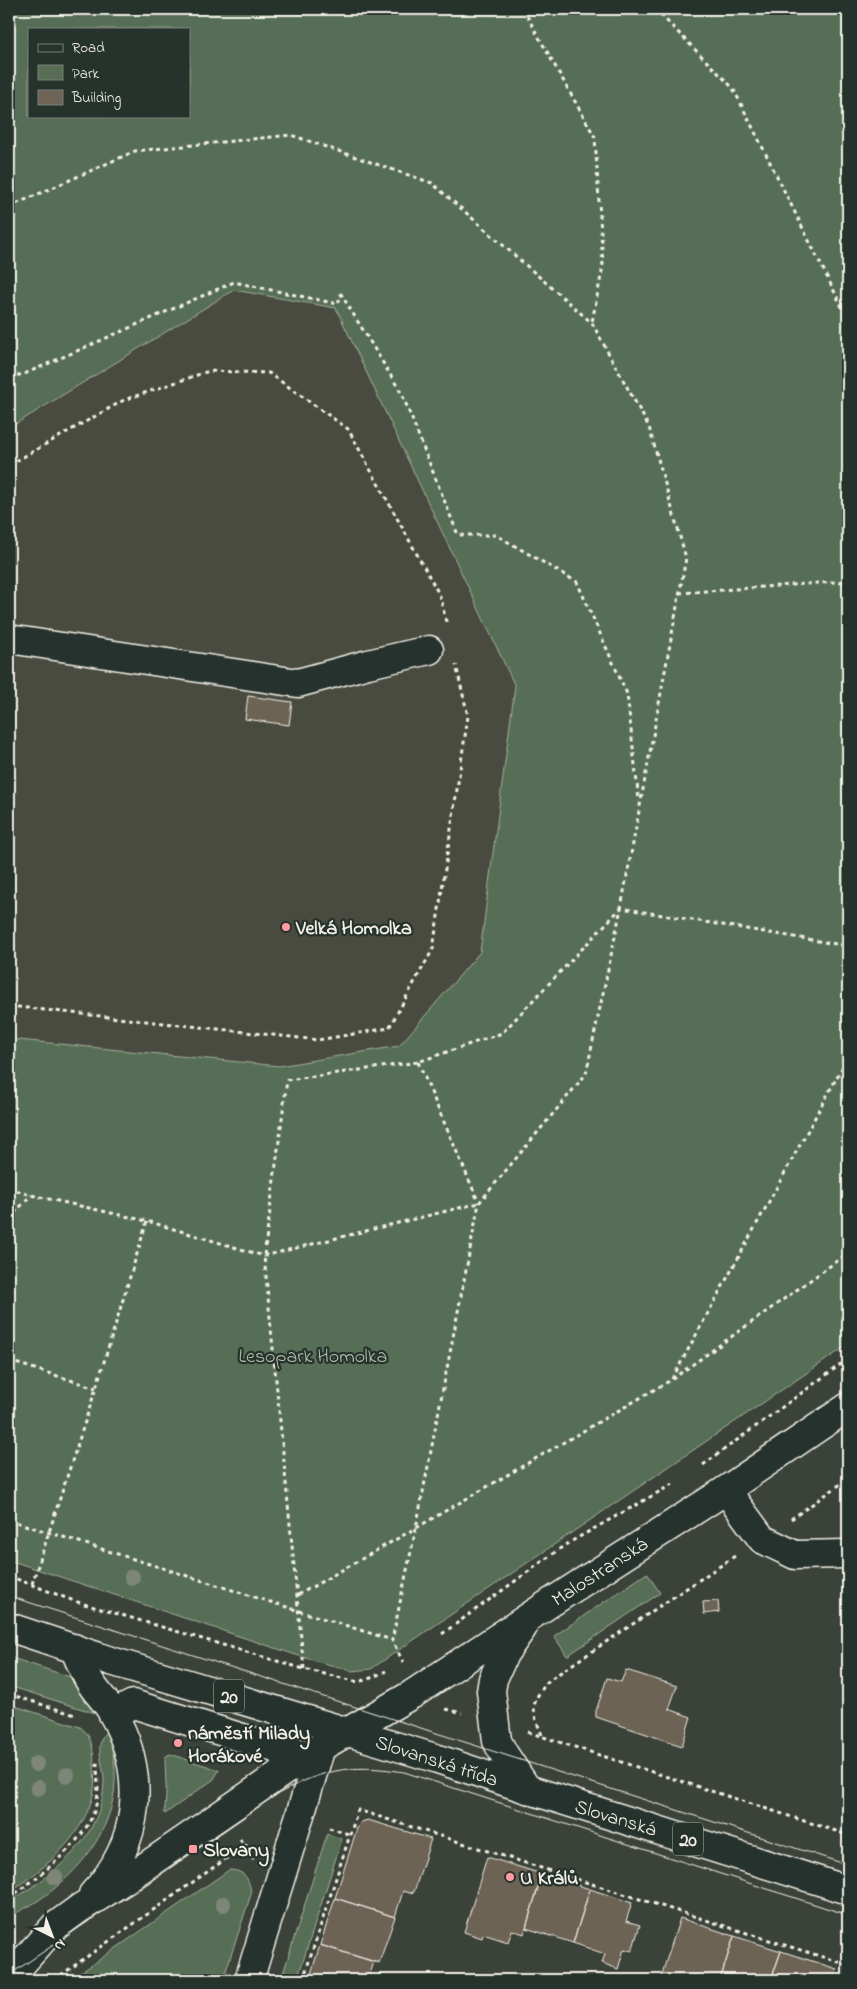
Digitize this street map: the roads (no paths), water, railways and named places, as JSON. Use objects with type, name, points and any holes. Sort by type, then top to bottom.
[{"type":"main road","points":[[9,639],[298,683],[429,650]]},
{"type":"main road","name":"Malostranská","points":[[347,1732],[412,1695],[550,1603],[726,1490],[848,1406]]},
{"type":"main road","points":[[726,1490],[762,1539],[795,1555],[848,1554]]},
{"type":"main road","points":[[527,1789],[497,1741],[491,1691],[498,1667],[512,1641],[530,1619],[550,1603]]},
{"type":"main road","name":"20","points":[[9,1627],[347,1732]]},
{"type":"main road","points":[[74,1648],[89,1681],[113,1714],[127,1749],[133,1775],[135,1797],[133,1818],[128,1838],[120,1856],[102,1885],[80,1908]]},
{"type":"main road","points":[[113,1714],[133,1704],[281,1750],[315,1750]]},
{"type":"main road","points":[[9,1954],[129,1878],[315,1750],[347,1732]]},
{"type":"main road","name":"Slovanská třída","points":[[347,1732],[435,1758],[527,1789]]},
{"type":"main road","points":[[249,1980],[315,1750]]},
{"type":"main road","name":"Slovanská","points":[[527,1789],[848,1890]]},
{"type":"main road","points":[[10,1980],[15,1971],[54,1927]]},
{"type":"tram line","points":[[9,1596],[848,1865]]},
{"type":"tram line","points":[[9,1975],[271,1798],[288,1788],[320,1775],[350,1769],[367,1768],[404,1772],[848,1915]]},
{"type":"place","name":"Velká Homolka","points":[[286,927]]},
{"type":"place","name":"náměstí Milady Horákové","points":[[178,1743]]},
{"type":"place","name":"Slovany","points":[[193,1849]]},
{"type":"place","name":"U Králů","points":[[510,1877]]},
{"type":"park label","name":"Lesopark Homolka","points":[[313,1355]]}]
